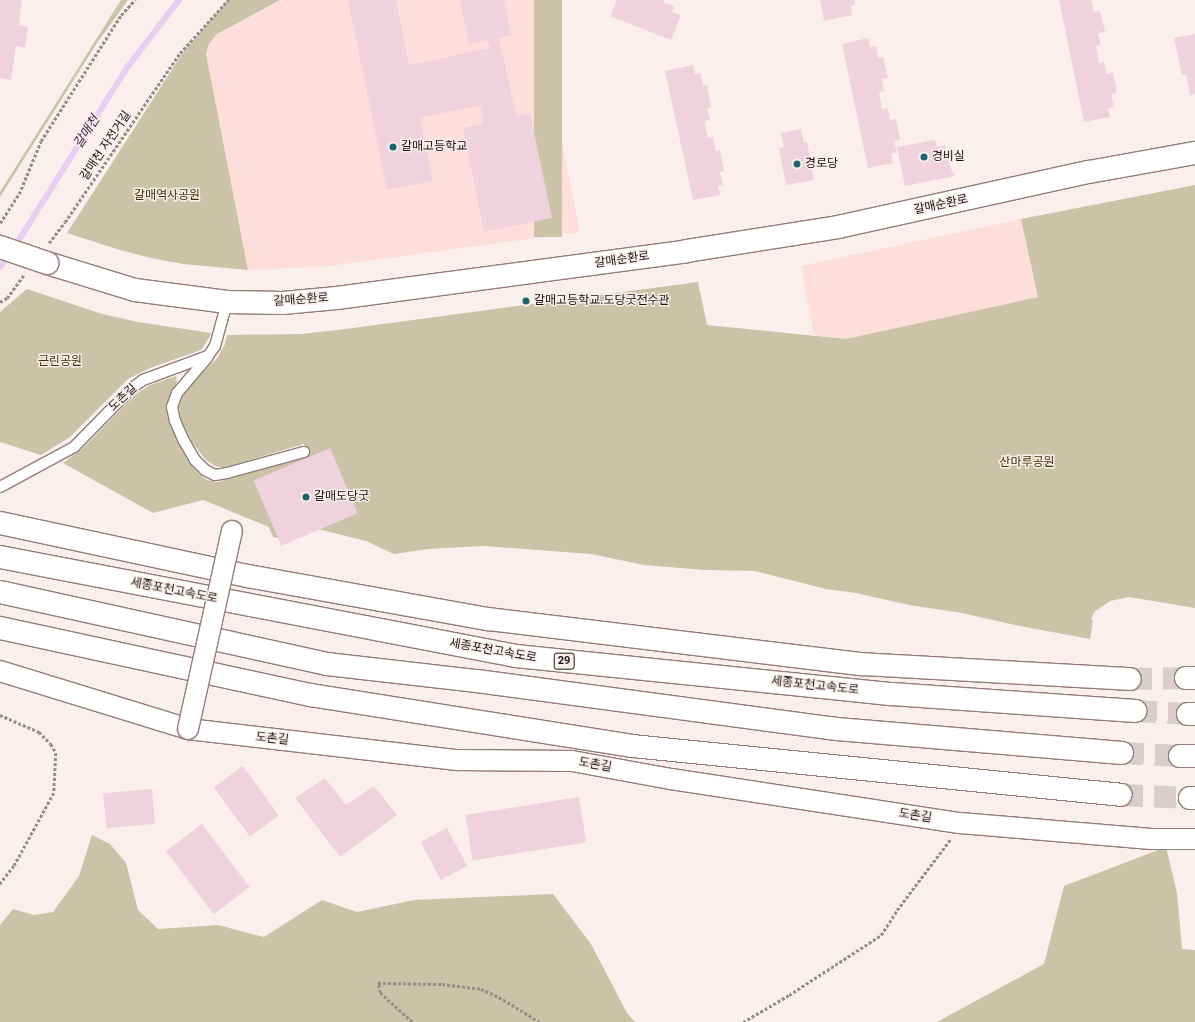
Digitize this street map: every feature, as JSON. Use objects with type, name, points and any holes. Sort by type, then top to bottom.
[{"type":"main road","name":"갈매순환로","points":[[0,247],[46,255],[135,290],[227,302],[283,303],[337,298],[687,251],[838,227],[1089,172],[1195,153]]},
{"type":"main road","points":[[0,523],[248,576],[488,619],[861,664],[1130,679]]},
{"type":"main road","name":"세종포천고속도로","points":[[0,557],[516,656],[892,694],[1135,711]]},
{"type":"main road","points":[[0,592],[327,664],[477,681],[837,729],[1122,753]]},
{"type":"main road","points":[[0,628],[311,695],[632,746],[1121,795]]},
{"type":"street","points":[[188,729],[232,530]]},
{"type":"street","name":"도촌길","points":[[0,671],[188,729],[457,760],[572,761],[671,779],[956,823],[1151,839],[1195,839]]},
{"type":"lane","points":[[227,302],[217,339],[208,356],[177,393],[172,407],[175,421],[184,441],[196,460],[205,470],[215,475],[304,452]]},
{"type":"lane","name":"도촌길","points":[[0,487],[74,446],[132,388],[143,380],[208,356]]},
{"type":"path","points":[[0,223],[19,194],[40,141],[122,15],[135,0]]},
{"type":"path","name":"갈매천 자전거길","points":[[46,255],[65,222],[180,53],[228,0]]},
{"type":"path","points":[[0,302],[7,298],[26,272]]},
{"type":"path","points":[[0,715],[39,732],[51,744],[56,754],[54,793],[14,866],[0,884]]},
{"type":"path","points":[[743,1022],[789,995],[881,935],[897,910],[950,840],[956,823]]},
{"type":"path","points":[[412,1022],[380,993],[378,983],[442,984],[481,989],[499,997],[540,1022]]},
{"type":"shaded area","name":"갈매고등학교","points":[[280,0],[534,0],[580,232],[329,266],[248,270],[206,54],[209,44],[216,35]]},
{"type":"shaded area","points":[[1021,219],[1038,297],[846,339],[814,335],[801,266]]},
{"type":"green space","points":[[121,0],[128,0],[97,43],[0,197],[0,192]]},
{"type":"green space","name":"갈매역사공원","points":[[228,0],[280,0],[217,34],[209,44],[206,54],[248,270],[183,264],[151,258],[67,233],[180,57]]},
{"type":"green space","points":[[534,0],[562,0],[562,237],[534,237]]},
{"type":"green space","name":"산마루공원","points":[[1195,185],[1195,608],[1129,597],[1110,601],[1094,612],[1091,620],[1093,620],[1090,639],[1015,625],[962,613],[909,605],[856,593],[826,589],[755,571],[705,570],[644,565],[591,554],[483,546],[428,549],[394,554],[366,541],[318,529],[290,541],[273,537],[269,527],[203,500],[153,513],[63,463],[83,448],[136,394],[150,385],[176,376],[177,382],[170,395],[167,407],[169,420],[187,459],[197,472],[207,480],[218,482],[300,458],[304,460],[304,444],[223,468],[213,465],[205,459],[191,441],[181,421],[179,407],[180,401],[188,388],[218,357],[225,344],[227,335],[301,334],[338,330],[698,282],[707,325],[846,339],[1038,297],[1021,219]]},
{"type":"green space","name":"근린공원","points":[[27,289],[102,314],[138,322],[211,333],[201,350],[150,368],[128,379],[70,437],[41,455],[0,442],[0,312]]},
{"type":"green space","points":[[92,835],[110,844],[126,863],[138,910],[158,929],[218,925],[264,937],[322,900],[357,912],[414,900],[553,894],[591,944],[627,1013],[635,1022],[0,1022],[0,925],[13,909],[34,915],[53,912],[79,876]]},
{"type":"green space","points":[[1166,847],[1177,893],[1182,949],[1195,950],[1195,1022],[937,1022],[1044,964],[1064,886]]},
{"type":"building","points":[[0,0],[22,0],[19,25],[28,27],[25,48],[16,46],[11,80],[0,78]]},
{"type":"building","points":[[348,0],[396,0],[409,65],[490,48],[488,40],[469,44],[460,0],[504,0],[511,35],[499,38],[516,116],[530,113],[552,218],[484,232],[463,128],[483,123],[480,105],[420,118],[433,181],[387,190]]},
{"type":"building","points":[[617,0],[664,0],[663,2],[674,6],[672,12],[681,15],[671,40],[610,16]]},
{"type":"building","points":[[820,0],[854,0],[855,5],[851,6],[852,15],[824,21]]},
{"type":"building","points":[[1059,0],[1092,0],[1094,12],[1100,11],[1105,32],[1098,33],[1101,45],[1096,46],[1099,63],[1104,62],[1107,74],[1113,72],[1117,93],[1111,95],[1114,107],[1108,108],[1110,117],[1084,122]]},
{"type":"building","points":[[1195,34],[1195,94],[1190,95],[1186,74],[1182,75],[1174,38]]},
{"type":"building","points":[[868,38],[870,47],[876,46],[878,58],[883,57],[888,78],[882,79],[884,91],[879,92],[882,109],[888,108],[890,120],[896,119],[900,140],[894,141],[897,153],[891,154],[893,163],[868,168],[842,44]]},
{"type":"building","points":[[693,65],[695,74],[701,73],[703,86],[707,85],[711,107],[707,108],[710,120],[705,121],[706,130],[708,138],[713,137],[716,151],[720,150],[724,171],[720,172],[723,185],[718,186],[720,195],[693,200],[665,71]]},
{"type":"building","name":"경로당","points":[[801,129],[804,143],[807,142],[814,180],[786,185],[779,148],[784,147],[781,133]]},
{"type":"building","name":"경비실","points":[[935,140],[937,147],[945,145],[950,167],[955,176],[905,186],[897,147]]},
{"type":"building","name":"갈매도당굿","points":[[330,448],[358,513],[281,546],[254,480]]},
{"type":"building","points":[[243,766],[279,815],[250,837],[214,787]]},
{"type":"building","points":[[325,778],[346,805],[374,786],[397,815],[340,857],[295,798]]},
{"type":"building","points":[[152,789],[155,824],[106,828],[103,793]]},
{"type":"building","points":[[579,797],[586,842],[473,860],[465,815]]},
{"type":"building","points":[[202,824],[250,887],[214,914],[166,851]]},
{"type":"building","points":[[447,828],[467,866],[441,880],[421,842]]},
{"type":"waterway","name":"갈매천","points":[[14,248],[127,68],[179,0]]},
{"type":"waterway","name":"갈매천","points":[[0,267],[9,255]]},
{"type":"tunnel","points":[[1130,679],[1186,678]]},
{"type":"tunnel","points":[[1135,711],[1188,714]]},
{"type":"tunnel","points":[[1122,753],[1180,756]]},
{"type":"tunnel","points":[[1121,795],[1190,798]]},
{"type":"place","name":"갈매고등학교","points":[[393,147]]},
{"type":"place","name":"경비실","points":[[924,157]]},
{"type":"place","name":"경로당","points":[[797,164]]},
{"type":"place","name":"갈매고등학교.도당굿전수관","points":[[526,301]]},
{"type":"place","name":"갈매도당굿","points":[[306,497]]}]
